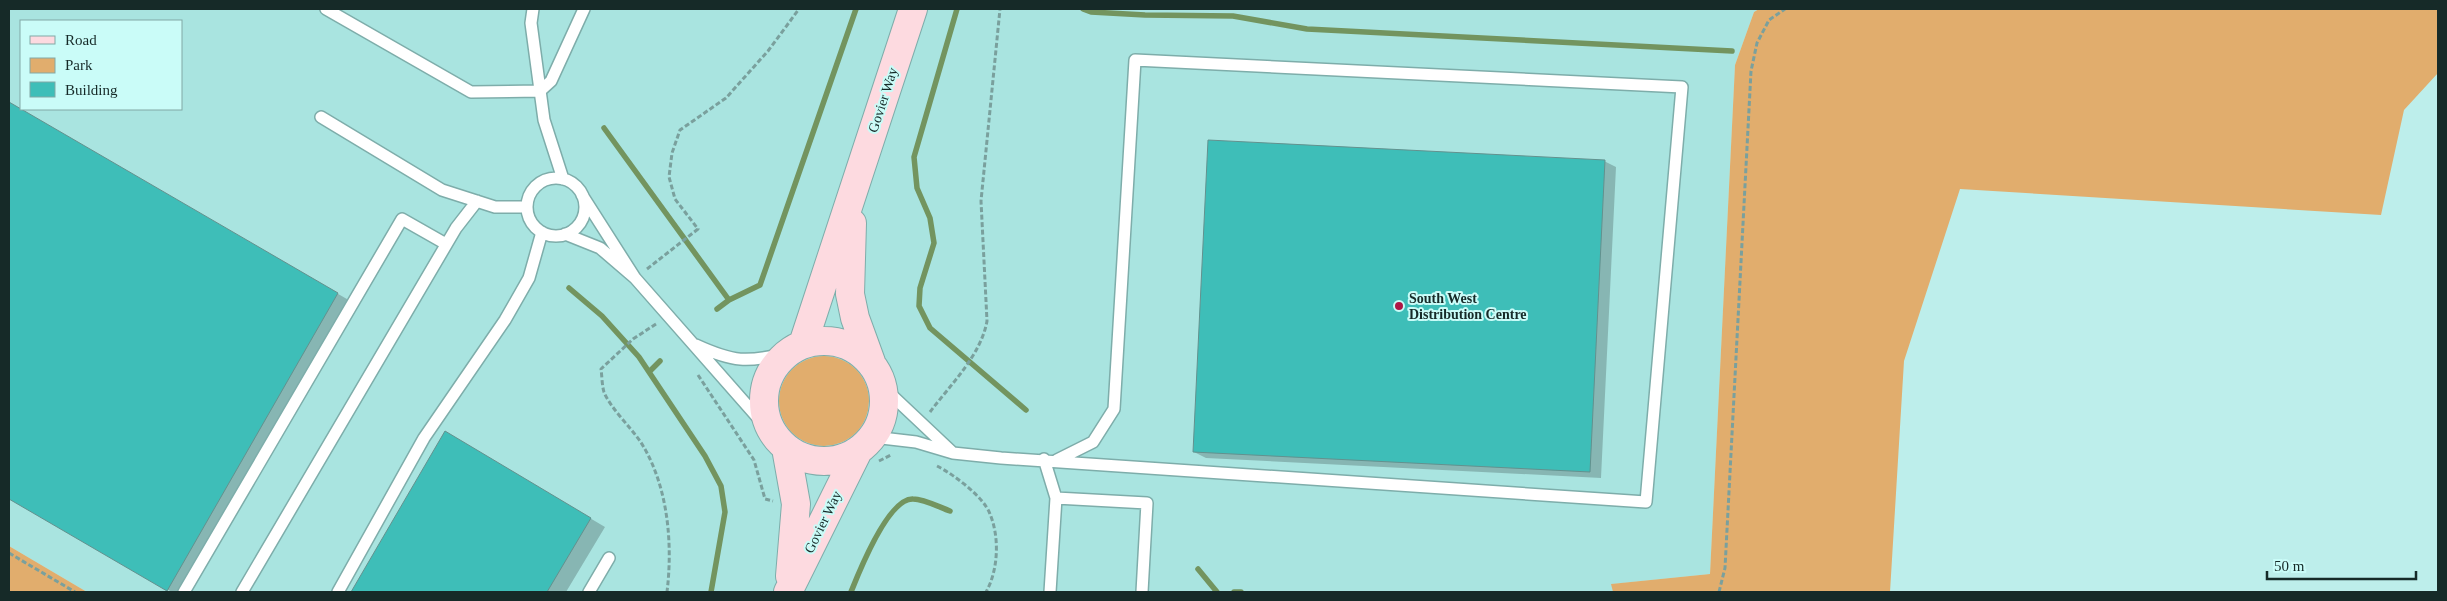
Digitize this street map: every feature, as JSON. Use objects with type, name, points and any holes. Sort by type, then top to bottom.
[{"type":"street","name":"Govier Way","points":[[795,349],[852,192],[913,9]]},
{"type":"street","name":"Govier Way","points":[[852,192],[850,294],[854,318],[871,362]]},
{"type":"street","points":[[821,340],[840,342],[857,350],[871,362],[883,387],[885,404],[882,422],[865,445],[840,460],[821,462],[802,458],[780,442],[766,419],[764,401],[766,383],[774,367],[795,349],[821,340]]},
{"type":"street","name":"Govier Way","points":[[780,442],[796,504],[788,592],[865,445]]},
{"type":"lane","points":[[326,9],[471,92],[540,91],[551,81],[584,9]]},
{"type":"lane","points":[[533,9],[531,23],[544,120],[563,179]]},
{"type":"lane","points":[[865,445],[916,442],[953,453],[1057,460],[1130,468],[1646,502],[1682,87],[1135,60],[1114,409],[1093,442],[1057,460]]},
{"type":"lane","points":[[321,117],[442,190],[495,207],[527,207]]},
{"type":"lane","points":[[582,195],[585,207],[583,219],[574,230],[557,236],[542,232],[534,226],[527,207],[529,198],[538,184],[550,178],[563,179],[572,183],[582,195],[636,278],[780,442]]},
{"type":"lane","points":[[242,592],[446,244],[477,201]]},
{"type":"lane","points":[[184,592],[402,219],[446,244]]},
{"type":"lane","points":[[338,592],[424,438],[505,320],[529,278],[542,232]]},
{"type":"lane","points":[[565,234],[600,248],[636,278]]},
{"type":"lane","points":[[692,343],[725,358],[759,360],[795,349]]},
{"type":"lane","points":[[883,387],[953,453]]},
{"type":"lane","points":[[1044,459],[1056,498],[1050,592]]},
{"type":"lane","points":[[1056,498],[1147,503],[1142,592]]},
{"type":"lane","points":[[588,592],[609,558]]},
{"type":"path","points":[[669,252],[698,229],[675,199],[668,177],[672,153],[680,130],[726,98],[768,51],[799,9]]},
{"type":"path","points":[[922,423],[976,352],[984,338],[987,321],[980,201],[1000,9]]},
{"type":"path","points":[[1719,592],[1726,568],[1751,71],[1757,43],[1769,20],[1785,9]]},
{"type":"path","points":[[633,340],[601,369],[604,392],[641,443],[658,483],[669,525],[670,562],[667,592]]},
{"type":"path","points":[[916,442],[915,454],[963,482],[990,513],[996,548],[993,580],[986,592]]},
{"type":"path","points":[[9,553],[75,592]]},
{"type":"shaded area","points":[[9,9],[1759,9],[1754,12],[1735,65],[1710,574],[1612,584],[1613,592],[87,592],[9,546]]},
{"type":"green space","points":[[1759,9],[2438,9],[2438,73],[2404,110],[2381,215],[1960,189],[1904,361],[1890,592],[1613,592],[1611,584],[1710,574],[1735,65],[1754,12]]},
{"type":"green space","points":[[824,356],[841,360],[856,369],[865,384],[869,401],[865,418],[856,433],[841,442],[824,446],[807,442],[792,433],[783,418],[779,401],[783,384],[792,369],[807,360]]},
{"type":"green space","points":[[9,546],[87,592],[9,592]]},
{"type":"building","points":[[9,102],[338,293],[167,591],[9,499]]},
{"type":"building","name":"South West Distribution Centre","points":[[1208,140],[1605,160],[1590,472],[1193,452]]},
{"type":"building","points":[[445,431],[591,518],[547,592],[351,592]]},
{"type":"waterway","points":[[717,309],[729,300],[760,285],[856,9]]},
{"type":"waterway","points":[[957,9],[914,157],[917,188],[930,218],[934,243],[920,288],[919,306],[930,328],[1026,410]]},
{"type":"waterway","points":[[1083,9],[1091,12],[1145,15],[1233,16],[1307,29],[1732,51]]},
{"type":"waterway","points":[[604,128],[729,300]]},
{"type":"waterway","points":[[569,288],[602,316],[639,357],[705,456],[721,486],[725,512],[711,592]]},
{"type":"waterway","points":[[649,372],[660,361]]},
{"type":"waterway","points":[[851,592],[876,538],[894,510],[903,502],[917,499],[950,511]]},
{"type":"waterway","points":[[1198,569],[1217,592]]},
{"type":"waterway","points":[[1234,592],[1241,592]]},
{"type":"place","name":"South West Distribution Centre","points":[[1399,306]]}]
